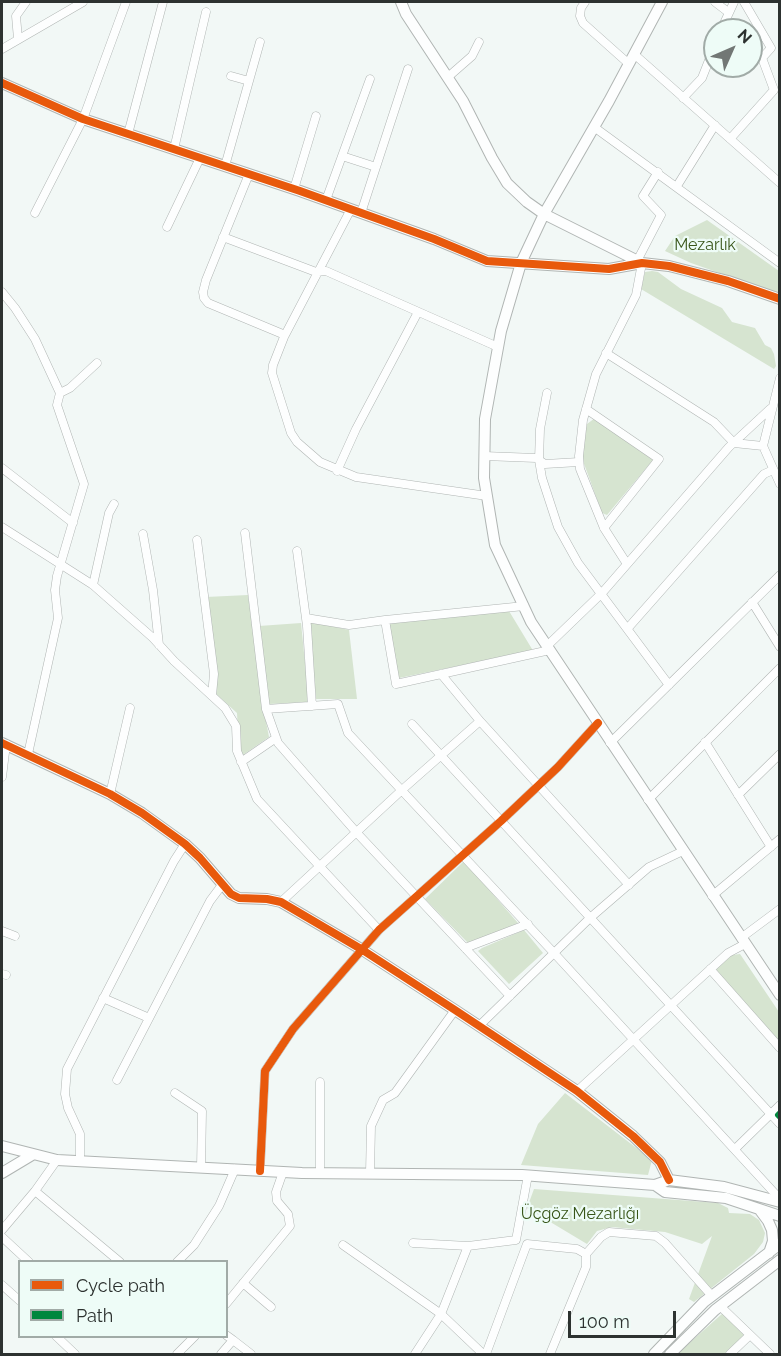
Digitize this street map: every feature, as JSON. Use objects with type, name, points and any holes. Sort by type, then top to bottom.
[{"type":"main road","points":[[401,2],[406,14],[463,101],[507,183],[527,202],[544,214],[639,262],[669,266],[728,280],[780,299]]},
{"type":"main road","points":[[662,2],[544,214],[521,263],[498,347],[484,419],[484,478],[495,545],[531,622],[780,995]]},
{"type":"main road","points":[[2,83],[83,119],[326,200],[487,261],[609,269],[639,262]]},
{"type":"main road","points":[[4,743],[110,794],[142,813],[185,844],[222,885],[239,898],[281,902],[361,949],[455,1010],[577,1091],[633,1136],[660,1162],[669,1180]]},
{"type":"main road","points":[[2,1146],[57,1160],[201,1168],[320,1173],[528,1175],[655,1185],[669,1180],[724,1187],[780,1200]]},
{"type":"main road","points":[[2,1173],[32,1155]]},
{"type":"main road","points":[[655,1185],[665,1192],[726,1198],[780,1216]]},
{"type":"main road","points":[[758,1209],[772,1230],[773,1241],[769,1253]]},
{"type":"main road","points":[[654,1354],[666,1339],[712,1296],[780,1244]]},
{"type":"main road","points":[[670,1354],[720,1306],[780,1260]]},
{"type":"street","points":[[18,39],[16,16],[26,2]]},
{"type":"street","points":[[2,49],[83,2]]},
{"type":"street","points":[[34,213],[83,119],[126,2]]},
{"type":"street","points":[[128,134],[163,2]]},
{"type":"street","points":[[585,2],[580,16],[583,23],[683,98],[780,183]]},
{"type":"street","points":[[715,2],[728,12]]},
{"type":"street","points":[[726,18],[734,2]]},
{"type":"street","points":[[744,2],[771,48],[762,58],[774,90],[780,99]]},
{"type":"street","points":[[174,149],[206,12]]},
{"type":"street","points":[[225,166],[260,42]]},
{"type":"street","points":[[448,77],[472,56],[479,42]]},
{"type":"street","points":[[408,69],[376,167],[356,211],[316,272],[285,335],[273,365],[272,374],[291,433],[305,451],[320,462],[356,477],[487,496]]},
{"type":"street","points":[[683,98],[703,75]]},
{"type":"street","points":[[231,76],[249,81]]},
{"type":"street","points":[[326,200],[370,79]]},
{"type":"street","points":[[730,139],[774,90]]},
{"type":"street","points":[[294,189],[316,116]]},
{"type":"street","points":[[677,186],[714,125]]},
{"type":"street","points":[[594,127],[780,263]]},
{"type":"street","points":[[342,156],[376,167]]},
{"type":"street","points":[[167,227],[200,158]]},
{"type":"street","points":[[627,564],[604,528],[580,469],[582,420],[596,374],[636,295],[639,262],[661,215],[643,196],[658,172]]},
{"type":"street","points":[[249,174],[206,280],[204,298],[208,303],[285,335]]},
{"type":"street","points":[[223,237],[316,272],[326,271],[498,347]]},
{"type":"street","points":[[2,292],[35,339],[60,393],[57,405],[84,484],[57,576],[55,590],[58,618],[28,754]]},
{"type":"street","points":[[337,471],[356,429],[418,312]]},
{"type":"street","points":[[606,354],[714,422],[734,443],[763,446]]},
{"type":"street","points":[[60,393],[70,388],[98,363]]},
{"type":"street","points":[[780,378],[770,409],[763,446],[780,484]]},
{"type":"street","points":[[547,393],[540,429],[540,460],[542,478],[558,527],[578,563],[669,685]]},
{"type":"street","points":[[386,620],[396,684],[548,648],[602,593],[734,443],[770,409]]},
{"type":"street","points":[[586,410],[659,459],[604,528]]},
{"type":"street","points":[[484,456],[536,458],[545,464],[579,462]]},
{"type":"street","points":[[2,468],[73,523]]},
{"type":"street","points":[[628,628],[764,474],[772,470]]},
{"type":"street","points":[[93,585],[109,513],[114,504]]},
{"type":"street","points":[[2,527],[93,585],[213,695],[229,713],[236,726],[237,751],[257,798],[379,930]]},
{"type":"street","points":[[245,533],[266,709],[278,743],[357,833],[510,996]]},
{"type":"street","points":[[143,534],[153,590],[159,645]]},
{"type":"street","points":[[196,540],[214,674],[213,695]]},
{"type":"street","points":[[297,552],[306,618],[312,706]]},
{"type":"street","points":[[610,743],[780,575]]},
{"type":"street","points":[[752,602],[780,647]]},
{"type":"street","points":[[306,618],[349,625],[524,606]]},
{"type":"street","points":[[648,800],[780,668]]},
{"type":"street","points":[[441,674],[480,722],[629,885]]},
{"type":"street","points":[[266,709],[338,704],[348,733],[528,924],[780,1200]]},
{"type":"street","points":[[110,794],[130,708]]},
{"type":"street","points":[[281,902],[403,789],[480,722]]},
{"type":"street","points":[[260,1171],[265,1071],[293,1029],[379,930],[539,786],[598,723]]},
{"type":"street","points":[[412,724],[671,1005],[777,1114],[780,1124]]},
{"type":"street","points":[[241,762],[276,738]]},
{"type":"street","points":[[705,742],[738,795],[776,845],[712,896]]},
{"type":"street","points":[[2,777],[4,743]]},
{"type":"street","points":[[738,795],[780,754]]},
{"type":"street","points":[[80,1161],[80,1134],[68,1108],[65,1094],[67,1069],[174,861],[185,844]]},
{"type":"street","points":[[479,1026],[590,918],[650,867],[682,851]]},
{"type":"street","points":[[117,1080],[210,901],[222,885]]},
{"type":"street","points":[[577,1091],[710,969],[780,909]]},
{"type":"street","points":[[465,948],[528,924]]},
{"type":"street","points":[[2,932],[15,936]]},
{"type":"street","points":[[710,969],[780,1048]]},
{"type":"street","points":[[103,998],[149,1018]]},
{"type":"street","points":[[370,1173],[371,1126],[383,1100],[394,1093],[455,1010]]},
{"type":"street","points":[[320,1082],[320,1173]]},
{"type":"street","points":[[175,1093],[202,1111],[201,1168]]},
{"type":"street","points":[[735,1149],[777,1114],[780,1105]]},
{"type":"street","points":[[2,1230],[35,1191],[57,1160]]},
{"type":"street","points":[[179,1260],[194,1245],[219,1206],[236,1169]]},
{"type":"street","points":[[228,1302],[290,1226],[288,1214],[277,1201],[276,1192],[283,1172]]},
{"type":"street","points":[[516,1240],[528,1175]]},
{"type":"street","points":[[35,1191],[118,1260]]},
{"type":"street","points":[[550,1354],[586,1266],[586,1254],[601,1237],[609,1232],[656,1236],[665,1243],[712,1296]]},
{"type":"street","points":[[2,1237],[27,1260]]},
{"type":"street","points":[[413,1243],[468,1246],[516,1240],[527,1244],[577,1250],[586,1254]]},
{"type":"street","points":[[343,1245],[441,1314],[485,1354],[527,1244]]},
{"type":"street","points":[[416,1354],[441,1314],[468,1246]]},
{"type":"street","points":[[243,1283],[272,1307]]},
{"type":"street","points":[[2,1285],[18,1299]]},
{"type":"street","points":[[720,1306],[770,1354]]},
{"type":"street","points":[[730,1354],[750,1335]]},
{"type":"street","points":[[221,1354],[230,1337],[251,1354]]},
{"type":"street","points":[[58,1338],[75,1354]]},
{"type":"street","points":[[177,1354],[193,1338]]},
{"type":"green space","name":"Mezarlık","points":[[707,220],[779,271],[779,294],[691,263],[665,251],[675,236]]},
{"type":"green space","points":[[645,272],[658,272],[681,289],[722,308],[732,322],[755,328],[765,345],[771,348],[774,354],[776,366],[774,369],[641,289]]},
{"type":"green space","points":[[595,418],[653,460],[607,515],[602,513],[583,461],[584,434],[587,424]]},
{"type":"green space","points":[[248,595],[269,737],[243,755],[239,752],[237,713],[215,693],[206,597]]},
{"type":"green space","points":[[509,611],[532,649],[531,651],[399,678],[389,625],[395,621]]},
{"type":"green space","points":[[309,621],[349,630],[357,699],[316,699]]},
{"type":"green space","points":[[301,623],[309,702],[269,704],[259,626]]},
{"type":"green space","points":[[464,861],[518,923],[469,944],[425,899]]},
{"type":"green space","points":[[524,930],[543,953],[509,984],[478,951]]},
{"type":"green space","points":[[740,954],[779,1012],[779,1043],[715,970],[732,955]]},
{"type":"green space","name":"Üçgöz Mezarlığı","points":[[565,1093],[652,1160],[648,1175],[521,1165],[538,1124]]},
{"type":"green space","name":"Üçgöz Mezarlığı","points":[[534,1189],[718,1203],[728,1208],[729,1213],[750,1214],[759,1220],[765,1233],[763,1242],[754,1254],[694,1302],[689,1299],[712,1236],[702,1244],[665,1232],[612,1227],[597,1231],[587,1244],[527,1208]]},
{"type":"green space","points":[[723,1313],[744,1335],[725,1354],[677,1354]]},
{"type":"marked path","points":[[780,1113],[778,1115],[780,1117]]},
{"type":"cycle path","points":[[2,83],[83,119],[300,191],[434,239],[487,261],[609,269],[642,263],[669,266],[728,281],[780,299]]},
{"type":"cycle path","points":[[260,1171],[265,1071],[293,1029],[379,930],[501,821],[558,767],[598,723]]},
{"type":"cycle path","points":[[2,743],[110,794],[142,813],[185,844],[231,894],[239,898],[281,902],[361,949],[455,1010],[577,1091],[633,1136],[660,1162],[669,1180]]}]
